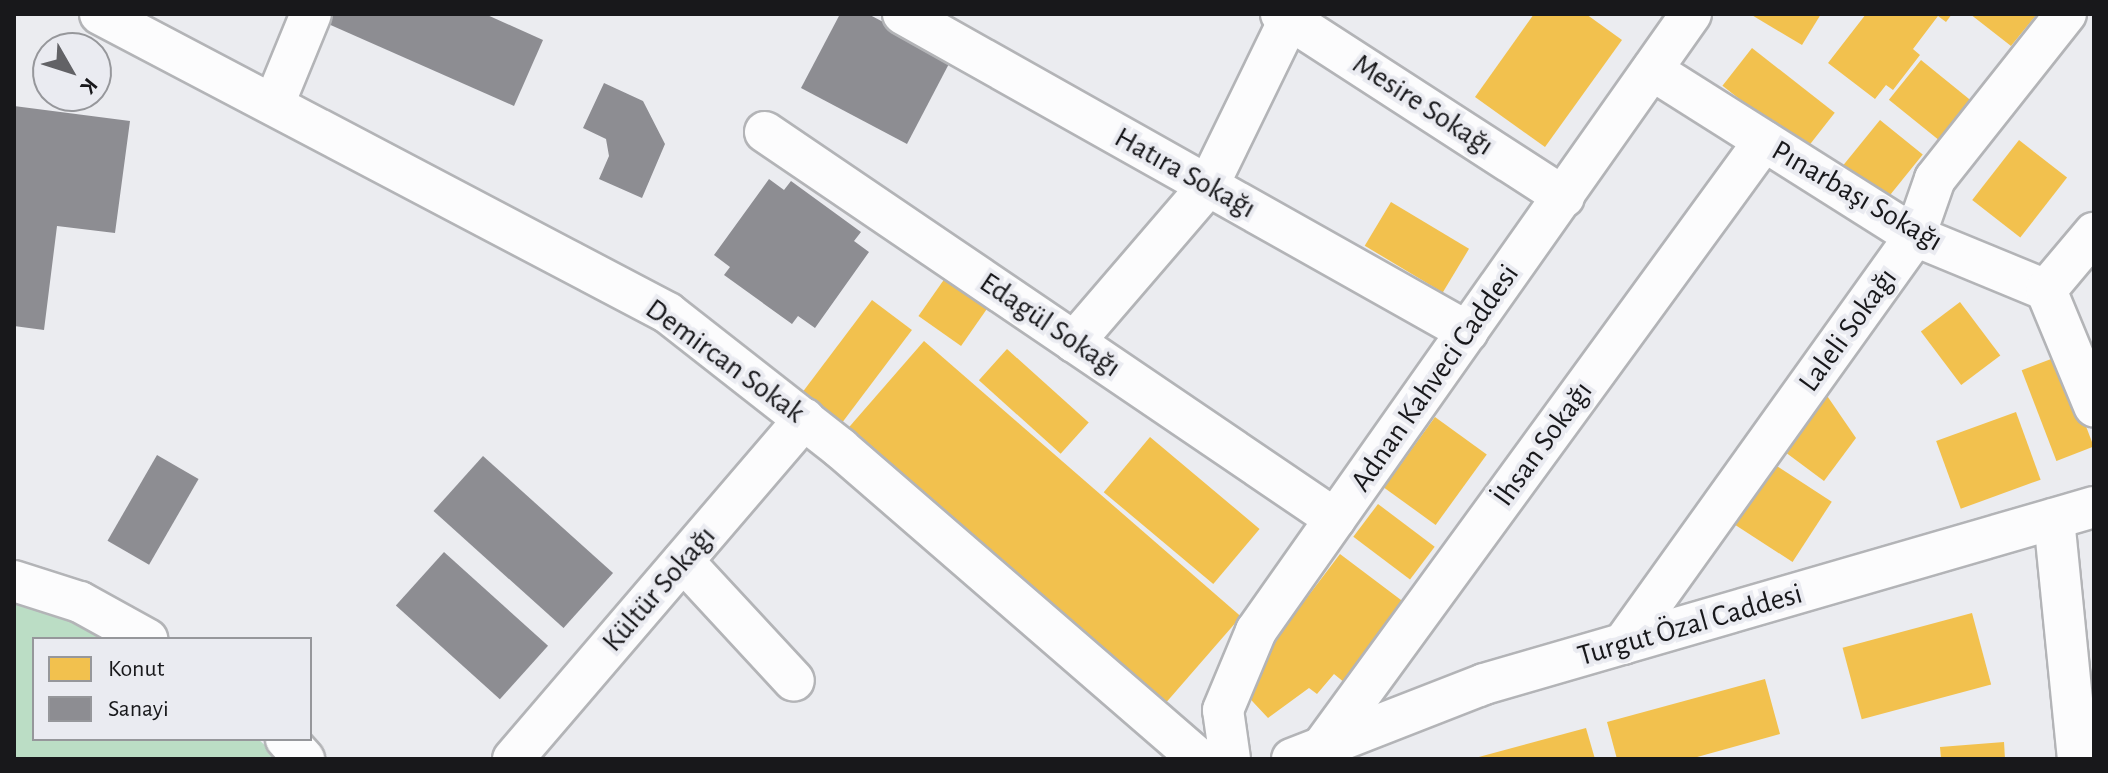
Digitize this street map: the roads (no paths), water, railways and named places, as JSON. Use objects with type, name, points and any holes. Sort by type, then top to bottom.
[{"type":"street","name":"Demircan Sokak","points":[[100,14],[668,313],[804,419],[1199,759]]},
{"type":"street","points":[[274,104],[311,14]]},
{"type":"street","name":"Hatıra Sokağı","points":[[903,14],[1468,332]]},
{"type":"street","name":"Laleli Sokağı","points":[[1623,644],[1915,236],[1935,179],[2066,14]]},
{"type":"street","points":[[1074,342],[1208,186],[1287,16]]},
{"type":"street","name":"Mesire Sokağı","points":[[1287,16],[1564,197]]},
{"type":"street","name":"Adnan Kahveci Caddesi","points":[[1230,759],[1223,710],[1256,631],[1652,70],[1673,21]]},
{"type":"street","name":"Pınarbaşı Sokağı","points":[[1652,70],[1915,236],[2046,290]]},
{"type":"street","name":"Edagül Sokağı","points":[[765,132],[1335,519]]},
{"type":"street","name":"İhsan Sokağı","points":[[1307,753],[1764,141]]},
{"type":"street","points":[[2094,233],[2046,290],[2094,406]]},
{"type":"street","name":"Kültür Sokağı","points":[[513,759],[804,419]]},
{"type":"street","name":"Turgut Özal Caddesi","points":[[1307,753],[1484,684],[2094,507]]},
{"type":"street","points":[[2054,519],[2078,759]]},
{"type":"street","points":[[683,561],[794,681]]},
{"type":"street","points":[[14,581],[80,602],[143,637]]},
{"type":"street","points":[[288,741],[304,759]]}]
